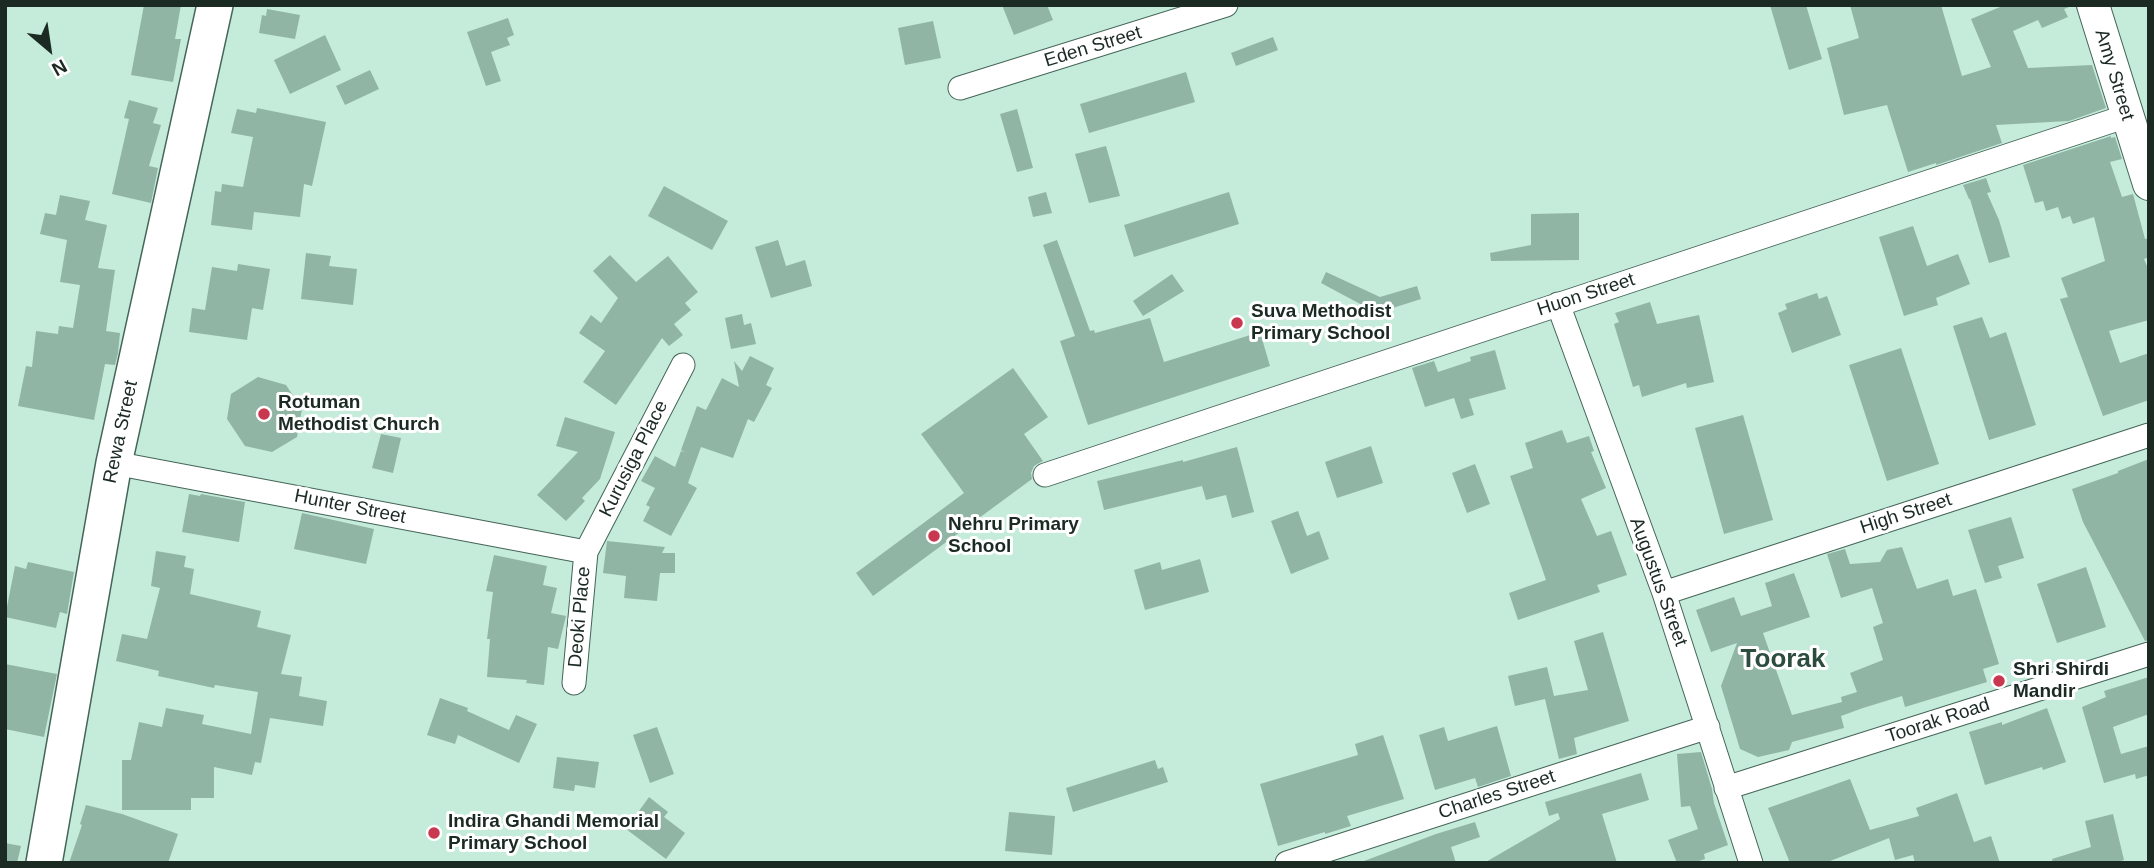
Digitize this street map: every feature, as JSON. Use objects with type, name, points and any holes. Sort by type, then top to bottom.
[{"type":"main road","name":"Rewa Street","points":[[44,863],[114,463],[215,5]]},
{"type":"main road","name":"Amy Street","points":[[2093,5],[2149,184]]},
{"type":"street","name":"Eden Street","points":[[960,88],[1193,10],[1226,5]]},
{"type":"street","name":"Huon Street","points":[[1045,475],[2127,116]]},
{"type":"street","name":"Augustus Street","points":[[1558,304],[1664,593],[1751,863]]},
{"type":"street","name":"Kurusiga Place","points":[[586,552],[683,365]]},
{"type":"street","name":"High Street","points":[[1664,593],[2149,435]]},
{"type":"street","name":"Hunter Street","points":[[114,463],[586,552]]},
{"type":"street","name":"Deoki Place","points":[[574,683],[586,552]]},
{"type":"street","name":"Toorak Road","points":[[1726,788],[2149,654]]},
{"type":"street","name":"Charles Street","points":[[1287,863],[1708,727]]},
{"type":"building","points":[[144,5],[181,5],[175,39],[181,39],[173,82],[131,75]]},
{"type":"building","points":[[1002,5],[1047,5],[1053,20],[1014,35]]},
{"type":"building","points":[[1770,5],[1806,5],[1822,59],[1789,70]]},
{"type":"building","points":[[1850,5],[1941,5],[1962,76],[1991,67],[1971,19],[2005,5],[2074,5],[2064,9],[2068,17],[2042,28],[2038,20],[2013,31],[2028,68],[2092,65],[2106,108],[2069,121],[1996,125],[2002,143],[1908,172],[1887,105],[1844,115],[1827,48],[1859,38]]},
{"type":"building","points":[[267,9],[300,15],[295,39],[259,33],[262,15],[266,16]]},
{"type":"building","points":[[508,18],[514,35],[507,38],[510,45],[491,52],[501,81],[486,86],[467,32]]},
{"type":"building","points":[[933,21],[941,58],[905,65],[898,28]]},
{"type":"building","points":[[325,35],[341,70],[290,94],[274,60]]},
{"type":"building","points":[[1273,37],[1278,50],[1236,66],[1231,53]]},
{"type":"building","points":[[370,70],[379,89],[345,105],[336,86]]},
{"type":"building","points":[[1186,72],[1195,102],[1089,133],[1080,104]]},
{"type":"building","points":[[129,100],[158,108],[153,123],[161,125],[149,166],[158,168],[151,203],[112,194],[129,119],[124,118]]},
{"type":"building","points":[[257,108],[326,122],[312,186],[304,184],[300,217],[254,212],[252,230],[211,225],[215,191],[221,192],[222,184],[243,187],[253,137],[231,133],[237,109],[256,113]]},
{"type":"building","points":[[1017,109],[1033,168],[1017,172],[1000,114]]},
{"type":"building","points":[[2111,136],[2115,137],[2122,159],[2110,162],[2122,197],[2133,194],[2145,239],[2149,238],[2149,257],[2144,259],[2149,271],[2149,320],[2109,331],[2120,363],[2149,353],[2149,400],[2103,416],[2060,299],[2068,297],[2061,278],[2105,261],[2094,217],[2073,224],[2070,216],[2062,219],[2058,207],[2046,211],[2043,201],[2035,203],[2023,165]]},
{"type":"building","points":[[1106,146],[1120,196],[1089,203],[1075,154]]},
{"type":"building","points":[[1986,178],[1991,192],[1987,193],[1999,220],[2010,257],[1989,263],[1970,199],[1963,185]]},
{"type":"building","points":[[664,186],[728,221],[712,250],[648,216]]},
{"type":"building","points":[[1046,192],[1052,213],[1033,217],[1028,197]]},
{"type":"building","points":[[1229,192],[1239,224],[1134,257],[1124,225]]},
{"type":"building","points":[[60,195],[90,201],[85,220],[107,225],[98,268],[115,270],[106,331],[120,333],[118,353],[115,365],[105,364],[94,420],[18,406],[26,366],[32,367],[36,331],[58,334],[59,326],[73,328],[80,285],[60,282],[67,240],[40,234],[45,213],[56,215]]},
{"type":"building","points":[[1579,213],[1579,260],[1491,261],[1490,253],[1531,245],[1531,214]]},
{"type":"building","points":[[1913,226],[1927,266],[1958,254],[1970,284],[1936,298],[1938,305],[1904,316],[1879,237]]},
{"type":"building","points":[[778,240],[786,266],[805,260],[812,286],[771,298],[755,247]]},
{"type":"building","points":[[1057,240],[1090,331],[1094,330],[1095,333],[1150,318],[1164,362],[1260,332],[1270,366],[1088,425],[1060,341],[1075,336],[1043,245]]},
{"type":"building","points":[[306,253],[331,256],[329,266],[357,269],[353,305],[301,299]]},
{"type":"building","points":[[610,255],[636,282],[668,256],[698,292],[685,303],[691,310],[674,324],[683,335],[669,346],[662,338],[616,405],[583,382],[605,351],[579,333],[591,315],[601,323],[618,298],[593,271]]},
{"type":"building","points":[[238,264],[270,269],[263,310],[252,308],[247,340],[189,332],[192,308],[205,310],[212,267],[237,271]]},
{"type":"building","points":[[1326,272],[1380,297],[1417,286],[1421,299],[1377,313],[1321,283]]},
{"type":"building","points":[[1172,274],[1184,291],[1143,316],[1133,301]]},
{"type":"building","points":[[1817,293],[1819,299],[1827,296],[1841,335],[1792,353],[1778,313],[1787,309],[1785,304]]},
{"type":"building","points":[[1650,302],[1657,324],[1699,315],[1714,382],[1687,388],[1686,383],[1642,397],[1639,385],[1633,387],[1614,324],[1619,322],[1615,313]]},
{"type":"building","points":[[742,314],[744,325],[751,323],[756,344],[731,349],[725,318]]},
{"type":"building","points":[[1982,317],[1990,338],[2006,332],[2036,425],[1989,440],[1953,326]]},
{"type":"building","points":[[1901,348],[1939,464],[1887,481],[1849,365]]},
{"type":"building","points":[[1495,350],[1506,389],[1469,399],[1474,415],[1461,419],[1454,398],[1425,407],[1412,368],[1434,361],[1438,372],[1471,361],[1470,357]]},
{"type":"building","points":[[750,356],[774,368],[766,385],[772,388],[754,422],[748,419],[733,458],[701,447],[688,483],[697,488],[671,536],[643,521],[650,507],[646,505],[655,488],[641,481],[655,456],[675,467],[681,451],[685,452],[681,450],[697,406],[706,410],[722,378],[739,387],[734,361],[742,371]]},
{"type":"building","points":[[1013,368],[1048,417],[1024,434],[1043,461],[1034,466],[1032,479],[873,596],[856,573],[964,493],[921,434]]},
{"type":"building","name":"Rotuman Methodist Church","points":[[258,377],[286,385],[302,409],[297,437],[272,452],[245,446],[227,419],[231,394]]},
{"type":"building","points":[[1743,415],[1773,520],[1724,534],[1695,428]]},
{"type":"building","points":[[565,417],[615,432],[600,479],[582,498],[585,501],[566,521],[537,495],[578,452],[556,446]]},
{"type":"building","points":[[1562,430],[1567,443],[1589,436],[1594,451],[1591,452],[1606,488],[1581,499],[1597,536],[1611,531],[1627,575],[1597,585],[1600,592],[1518,620],[1509,593],[1546,580],[1510,476],[1533,468],[1525,443]]},
{"type":"building","points":[[381,434],[401,438],[393,473],[372,468]]},
{"type":"building","points":[[1371,446],[1383,483],[1337,498],[1325,462]]},
{"type":"building","points":[[1237,447],[1254,512],[1232,518],[1226,495],[1206,500],[1202,486],[1104,510],[1097,481]]},
{"type":"building","points":[[2149,459],[2149,640],[2145,641],[2083,522],[2072,489]]},
{"type":"building","points":[[1475,464],[1490,504],[1467,513],[1452,473]]},
{"type":"building","points":[[189,494],[245,502],[239,542],[182,532]]},
{"type":"building","points":[[1298,511],[1307,536],[1319,531],[1329,559],[1291,574],[1271,521]]},
{"type":"building","points":[[302,513],[374,529],[366,564],[294,549]]},
{"type":"building","points":[[2011,517],[2024,558],[1998,566],[2002,578],[1985,583],[1968,530]]},
{"type":"building","points":[[607,541],[665,547],[662,553],[675,553],[675,573],[660,573],[657,601],[624,598],[626,576],[603,573]]},
{"type":"building","points":[[1902,547],[1917,589],[1948,579],[1953,596],[1976,589],[1999,664],[1983,669],[1987,682],[1905,707],[1902,696],[1863,708],[1841,716],[1844,728],[1792,742],[1789,750],[1758,757],[1740,749],[1721,686],[1737,643],[1711,652],[1696,610],[1734,597],[1741,616],[1772,606],[1765,583],[1794,573],[1810,617],[1763,633],[1792,715],[1842,702],[1841,697],[1857,692],[1850,673],[1883,660],[1873,627],[1883,623],[1872,588],[1841,598],[1827,554],[1845,549],[1850,564],[1880,562],[1887,550]]},
{"type":"building","points":[[156,551],[186,556],[184,567],[194,569],[190,594],[261,611],[257,627],[291,635],[281,674],[302,677],[299,696],[327,701],[323,726],[270,718],[261,763],[255,762],[252,775],[214,767],[214,798],[191,798],[191,810],[122,810],[122,760],[131,760],[139,722],[162,727],[166,708],[204,715],[202,724],[251,734],[258,692],[215,685],[214,688],[158,676],[159,671],[116,661],[122,634],[147,639],[160,588],[151,586]]},
{"type":"building","points":[[494,555],[547,566],[543,585],[557,588],[551,613],[566,616],[558,649],[548,647],[544,685],[526,683],[527,680],[487,677],[490,639],[487,639],[493,592],[486,591]]},
{"type":"building","points":[[1200,559],[1209,592],[1145,610],[1134,570],[1160,562],[1162,570]]},
{"type":"building","points":[[28,562],[74,572],[67,614],[60,612],[56,628],[5,617],[15,566],[26,569]]},
{"type":"building","points":[[2086,567],[2106,627],[2057,643],[2037,584]]},
{"type":"building","points":[[1603,632],[1629,721],[1574,738],[1577,754],[1559,759],[1545,699],[1515,706],[1508,676],[1547,667],[1554,696],[1588,690],[1574,641]]},
{"type":"building","points":[[5,664],[57,674],[44,737],[5,729]]},
{"type":"building","points":[[2149,677],[2149,714],[2113,727],[2121,754],[2149,746],[2149,775],[2136,779],[2135,774],[2104,783],[2082,707],[2106,697],[2104,691]]},
{"type":"building","points":[[440,698],[468,708],[467,711],[509,730],[516,715],[537,724],[519,763],[458,735],[455,744],[427,735]]},
{"type":"building","points":[[2047,708],[2066,762],[1985,785],[1969,732],[2002,722],[2002,725]]},
{"type":"building","points":[[1497,726],[1511,776],[1478,787],[1475,778],[1435,790],[1419,735],[1444,727],[1448,741]]},
{"type":"building","points":[[657,727],[674,774],[650,783],[633,735]]},
{"type":"building","points":[[1383,735],[1404,799],[1347,816],[1351,826],[1278,846],[1260,784],[1358,755],[1355,744]]},
{"type":"building","points":[[1701,752],[1728,845],[1704,854],[1705,859],[1693,863],[1677,863],[1668,840],[1698,829],[1690,806],[1681,807],[1677,754]]},
{"type":"building","points":[[557,757],[599,762],[595,788],[575,785],[574,791],[553,788]]},
{"type":"building","points":[[1155,760],[1158,769],[1163,767],[1168,782],[1073,812],[1066,788]]},
{"type":"building","points":[[1641,773],[1649,800],[1602,814],[1617,863],[1484,863],[1560,819],[1558,813],[1549,816],[1545,802]]},
{"type":"building","points":[[1850,779],[1870,830],[1919,816],[1916,808],[1957,793],[1974,842],[1991,836],[2000,863],[1915,863],[1913,855],[1895,860],[1889,838],[1825,863],[1790,863],[1768,808]]},
{"type":"building","points":[[649,797],[668,812],[664,817],[685,833],[666,859],[626,829]]},
{"type":"building","points":[[86,805],[122,814],[178,834],[168,863],[69,863]]},
{"type":"building","points":[[1009,812],[1055,816],[1052,855],[1005,851]]},
{"type":"building","points":[[2113,814],[2124,860],[2114,863],[2053,863],[2052,859],[2091,847],[2085,821]]},
{"type":"building","points":[[1475,822],[1480,837],[1451,847],[1456,863],[1364,863],[1436,834]]},
{"type":"building","points":[[5,843],[21,846],[17,863],[5,863]]},
{"type":"place","name":"Suva Methodist Primary School","points":[[1237,323]]},
{"type":"place","name":"Rotuman Methodist Church","points":[[264,414]]},
{"type":"place","name":"Nehru Primary School","points":[[934,536]]},
{"type":"place","name":"Shri Shirdi Mandir","points":[[1999,681]]},
{"type":"place","name":"Indira Ghandi Memorial Primary School","points":[[434,833]]},
{"type":"district","name":"Toorak","points":[[1783,660]]}]
